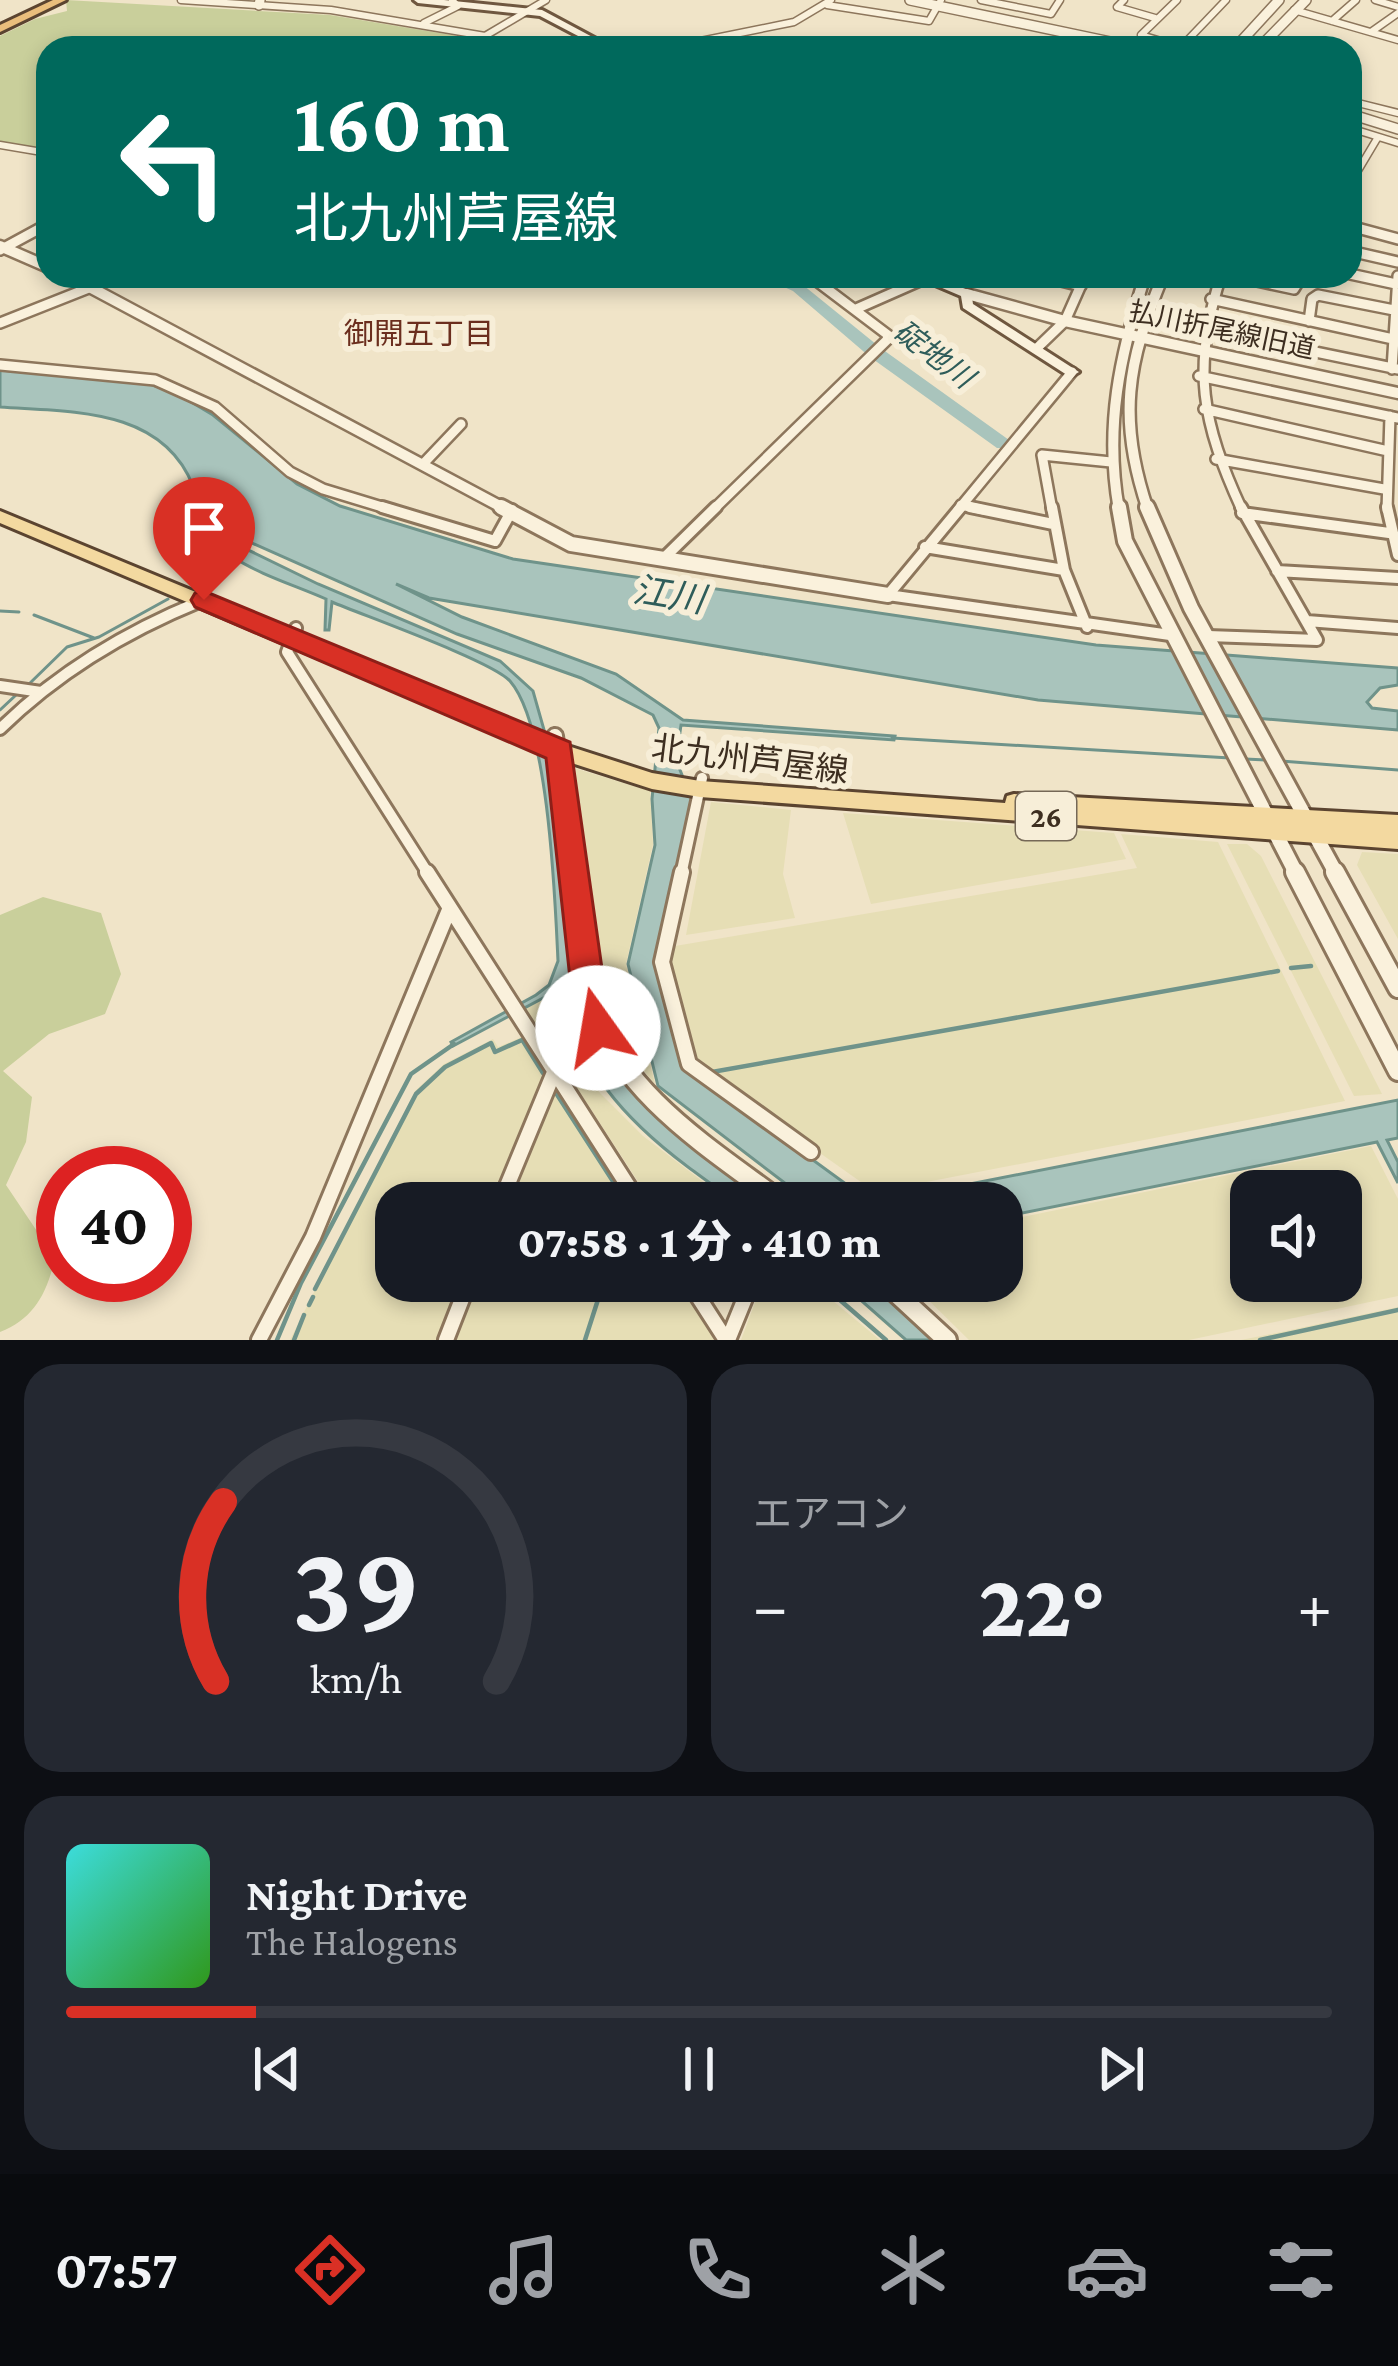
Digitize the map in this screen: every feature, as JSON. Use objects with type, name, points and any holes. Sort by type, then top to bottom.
[{"type":"highway","points":[[0,26],[51,0]]},
{"type":"highway","points":[[0,26],[61,0]]},
{"type":"main road","points":[[418,0],[533,11],[588,36]]},
{"type":"main road","points":[[952,288],[967,294],[967,305],[1072,372]]},
{"type":"main road","name":"北九州芦屋線","points":[[0,507],[557,743],[653,776],[1269,825],[1398,824]]},
{"type":"main road","name":"北九州芦屋線","points":[[0,517],[292,632]]},
{"type":"main road","name":"北九州芦屋線","points":[[1312,827],[1398,840]]},
{"type":"street","points":[[181,0],[331,10],[485,36],[545,0]]},
{"type":"street","points":[[900,0],[941,5]]},
{"type":"street","points":[[910,0],[1074,36]]},
{"type":"street","points":[[982,0],[1051,14],[1060,0]]},
{"type":"street","points":[[1124,0],[1117,7],[1155,18]]},
{"type":"street","points":[[1144,36],[1155,18],[1177,0]]},
{"type":"street","points":[[1212,0],[1224,1]]},
{"type":"street","points":[[1246,36],[1280,0]]},
{"type":"street","points":[[1270,36],[1306,0]]},
{"type":"street","points":[[1332,21],[1356,0]]},
{"type":"street","points":[[1371,32],[1398,10],[1375,0]]},
{"type":"street","points":[[1192,36],[1224,1]]},
{"type":"street","points":[[422,25],[454,3]]},
{"type":"street","points":[[725,36],[794,22],[829,3],[929,22],[941,5]]},
{"type":"street","points":[[1294,10],[1398,40]]},
{"type":"street","points":[[1362,104],[1398,113]]},
{"type":"street","points":[[1362,117],[1398,128]]},
{"type":"street","points":[[1362,132],[1398,143]]},
{"type":"street","points":[[1362,164],[1378,137]]},
{"type":"street","points":[[0,145],[36,151]]},
{"type":"street","points":[[1362,229],[1398,238]]},
{"type":"street","points":[[2,248],[36,230]]},
{"type":"street","points":[[2,248],[36,262]]},
{"type":"street","points":[[1362,253],[1398,262]]},
{"type":"street","points":[[1204,328],[1395,369],[1397,280],[1362,276]]},
{"type":"street","points":[[0,323],[87,288]]},
{"type":"street","points":[[96,288],[571,544],[1172,639]]},
{"type":"street","points":[[662,560],[887,340],[888,335],[827,288]]},
{"type":"street","points":[[856,309],[903,288]]},
{"type":"street","points":[[1036,349],[1065,321],[1080,288]]},
{"type":"street","points":[[1143,288],[1126,400],[1135,459],[1160,542],[1398,988]]},
{"type":"street","points":[[1157,288],[1133,335],[1110,399],[1111,462],[1125,541],[1398,1071]]},
{"type":"street","points":[[1211,641],[1317,640],[1242,513],[1216,459],[1198,376],[1215,288]]},
{"type":"street","name":"払川折尾線旧道","points":[[967,294],[1065,321],[1398,393]]},
{"type":"street","points":[[1309,321],[1312,299],[1318,295],[1394,310]]},
{"type":"street","points":[[1210,299],[1393,339]]},
{"type":"street","points":[[0,365],[155,380],[215,407],[290,472],[323,489],[494,541],[512,511]]},
{"type":"street","points":[[888,595],[1072,372]]},
{"type":"street","points":[[1198,376],[1394,417],[1384,489],[1389,532],[1398,555]]},
{"type":"street","points":[[1204,409],[1388,451]]},
{"type":"street","points":[[422,464],[461,424]]},
{"type":"street","points":[[1014,442],[1042,454],[1111,462]]},
{"type":"street","points":[[1042,454],[1064,570],[1088,627]]},
{"type":"street","points":[[1216,459],[1384,489]]},
{"type":"street","points":[[961,505],[1053,524]]},
{"type":"street","points":[[1242,513],[1389,532]]},
{"type":"street","points":[[925,548],[1064,570]]},
{"type":"street","points":[[1277,572],[1398,578]]},
{"type":"street","points":[[0,729],[41,692],[146,625],[204,600]]},
{"type":"street","points":[[1307,621],[1398,628]]},
{"type":"street","points":[[292,632],[287,652],[626,1182]]},
{"type":"street","points":[[0,686],[41,692]]},
{"type":"street","points":[[557,743],[589,997],[598,1028],[612,1055],[639,1088],[757,1182]]},
{"type":"street","points":[[698,783],[662,962],[689,1064],[811,1152]]},
{"type":"street","points":[[259,1340],[314,1237],[449,910]]},
{"type":"street","points":[[509,1182],[555,1070]]},
{"type":"street","points":[[446,1340],[461,1302]]},
{"type":"street","points":[[702,1302],[727,1340]]},
{"type":"street","points":[[727,1340],[743,1302]]},
{"type":"street","points":[[906,1302],[947,1340]]},
{"type":"shaded area","points":[[574,768],[650,791],[653,844],[626,964],[655,1084],[630,1054],[604,993]]},
{"type":"shaded area","points":[[711,802],[791,810],[783,874],[795,918],[686,935]]},
{"type":"shaded area","points":[[843,813],[1114,833],[1126,859],[871,904]]},
{"type":"shaded area","points":[[1121,834],[1218,842],[1345,1101],[927,1182],[861,1182],[701,1069],[692,1057],[668,966],[669,947],[1137,868]]},
{"type":"shaded area","points":[[1227,844],[1247,844],[1261,856],[1382,1094],[1354,1096]]},
{"type":"shaded area","points":[[1362,852],[1398,854],[1398,939],[1357,865]]},
{"type":"shaded area","points":[[557,991],[580,1059],[600,1093],[643,1136],[703,1182],[638,1182],[525,1008]]},
{"type":"shaded area","points":[[522,1037],[546,1072],[504,1182],[375,1182],[375,1302],[456,1302],[441,1340],[290,1340],[415,1091],[444,1064],[493,1039],[498,1047]]},
{"type":"shaded area","points":[[557,1090],[616,1182],[514,1182],[550,1094]]},
{"type":"shaded area","points":[[1371,1146],[1398,1199],[1398,1296],[1189,1340],[969,1340],[930,1302],[1023,1302],[1023,1217],[1230,1175],[1230,1302],[1362,1302],[1362,1170],[1253,1170]]},
{"type":"shaded area","points":[[466,1302],[692,1302],[716,1340],[451,1340]]},
{"type":"shaded area","points":[[755,1302],[834,1302],[880,1340],[741,1340]]},
{"type":"shaded area","points":[[1398,1307],[1398,1340],[1241,1340],[1286,1331]]},
{"type":"green space","points":[[66,0],[330,15],[458,36],[36,36],[36,148],[0,142],[0,36],[35,19],[67,11]]},
{"type":"green space","points":[[43,897],[101,913],[121,974],[105,1014],[49,1034],[3,1071],[32,1097],[26,1142],[6,1185],[36,1230],[38,1302],[22,1320],[0,1332],[0,915]]},
{"type":"water","name":"江川","points":[[0,370],[144,382],[176,393],[213,415],[297,484],[340,506],[513,559],[1096,645],[1398,668],[1398,685],[1380,688],[1367,702],[1372,708],[1398,711],[1398,730],[1038,700],[429,598],[396,584],[462,617],[616,674],[683,720],[895,736],[894,740],[681,725],[676,760],[692,800],[658,962],[684,1066],[843,1182],[784,1182],[658,1086],[628,964],[655,845],[652,799],[659,728],[653,715],[581,678],[457,634],[243,539],[218,501],[212,505],[238,545],[500,661],[533,691],[554,765],[581,996],[600,1046],[618,1076],[668,1127],[743,1182],[709,1182],[644,1130],[607,1090],[579,1043],[562,988],[453,1046],[451,1042],[536,995],[549,985],[558,961],[542,773],[523,703],[510,681],[454,651],[332,602],[329,630],[325,630],[326,599],[255,569],[226,551],[208,524],[179,460],[137,428],[84,413],[0,407]]},
{"type":"water","points":[[1398,1100],[1398,1138],[1387,1140],[1398,1162],[1398,1183],[1377,1142],[1023,1213],[1023,1182],[980,1182]]},
{"type":"water","points":[[863,1302],[893,1302],[932,1340],[906,1340]]},
{"type":"waterway","name":"碇地川","points":[[798,288],[876,353],[1003,444]]},
{"type":"waterway","points":[[28,685],[67,647],[99,637],[168,599]]},
{"type":"waterway","points":[[0,611],[19,612]]},
{"type":"waterway","points":[[34,615],[94,638]]},
{"type":"waterway","points":[[0,710],[16,695]]},
{"type":"waterway","points":[[892,738],[1230,758]]},
{"type":"waterway","points":[[1245,759],[1266,760]]},
{"type":"waterway","points":[[1281,761],[1398,770]]},
{"type":"waterway","points":[[1291,968],[1311,966]]},
{"type":"waterway","points":[[712,1072],[1278,971]]},
{"type":"waterway","points":[[315,1289],[416,1094],[445,1067],[491,1043],[495,1052],[522,1040]]},
{"type":"waterway","points":[[523,1041],[543,1073]]},
{"type":"waterway","points":[[277,1340],[301,1283],[411,1074],[454,1044]]},
{"type":"waterway","points":[[556,1093],[613,1182]]},
{"type":"waterway","points":[[309,1305],[313,1297]]},
{"type":"waterway","points":[[585,1340],[597,1302]]},
{"type":"waterway","points":[[842,1302],[886,1340]]},
{"type":"waterway","points":[[1260,1340],[1398,1310]]},
{"type":"waterway","points":[[294,1340],[304,1315]]},
{"type":"district","name":"御開五丁目","points":[[419,333]]},
{"type":"route","points":[[204,600],[560,751],[589,997],[598,1028]]}]
